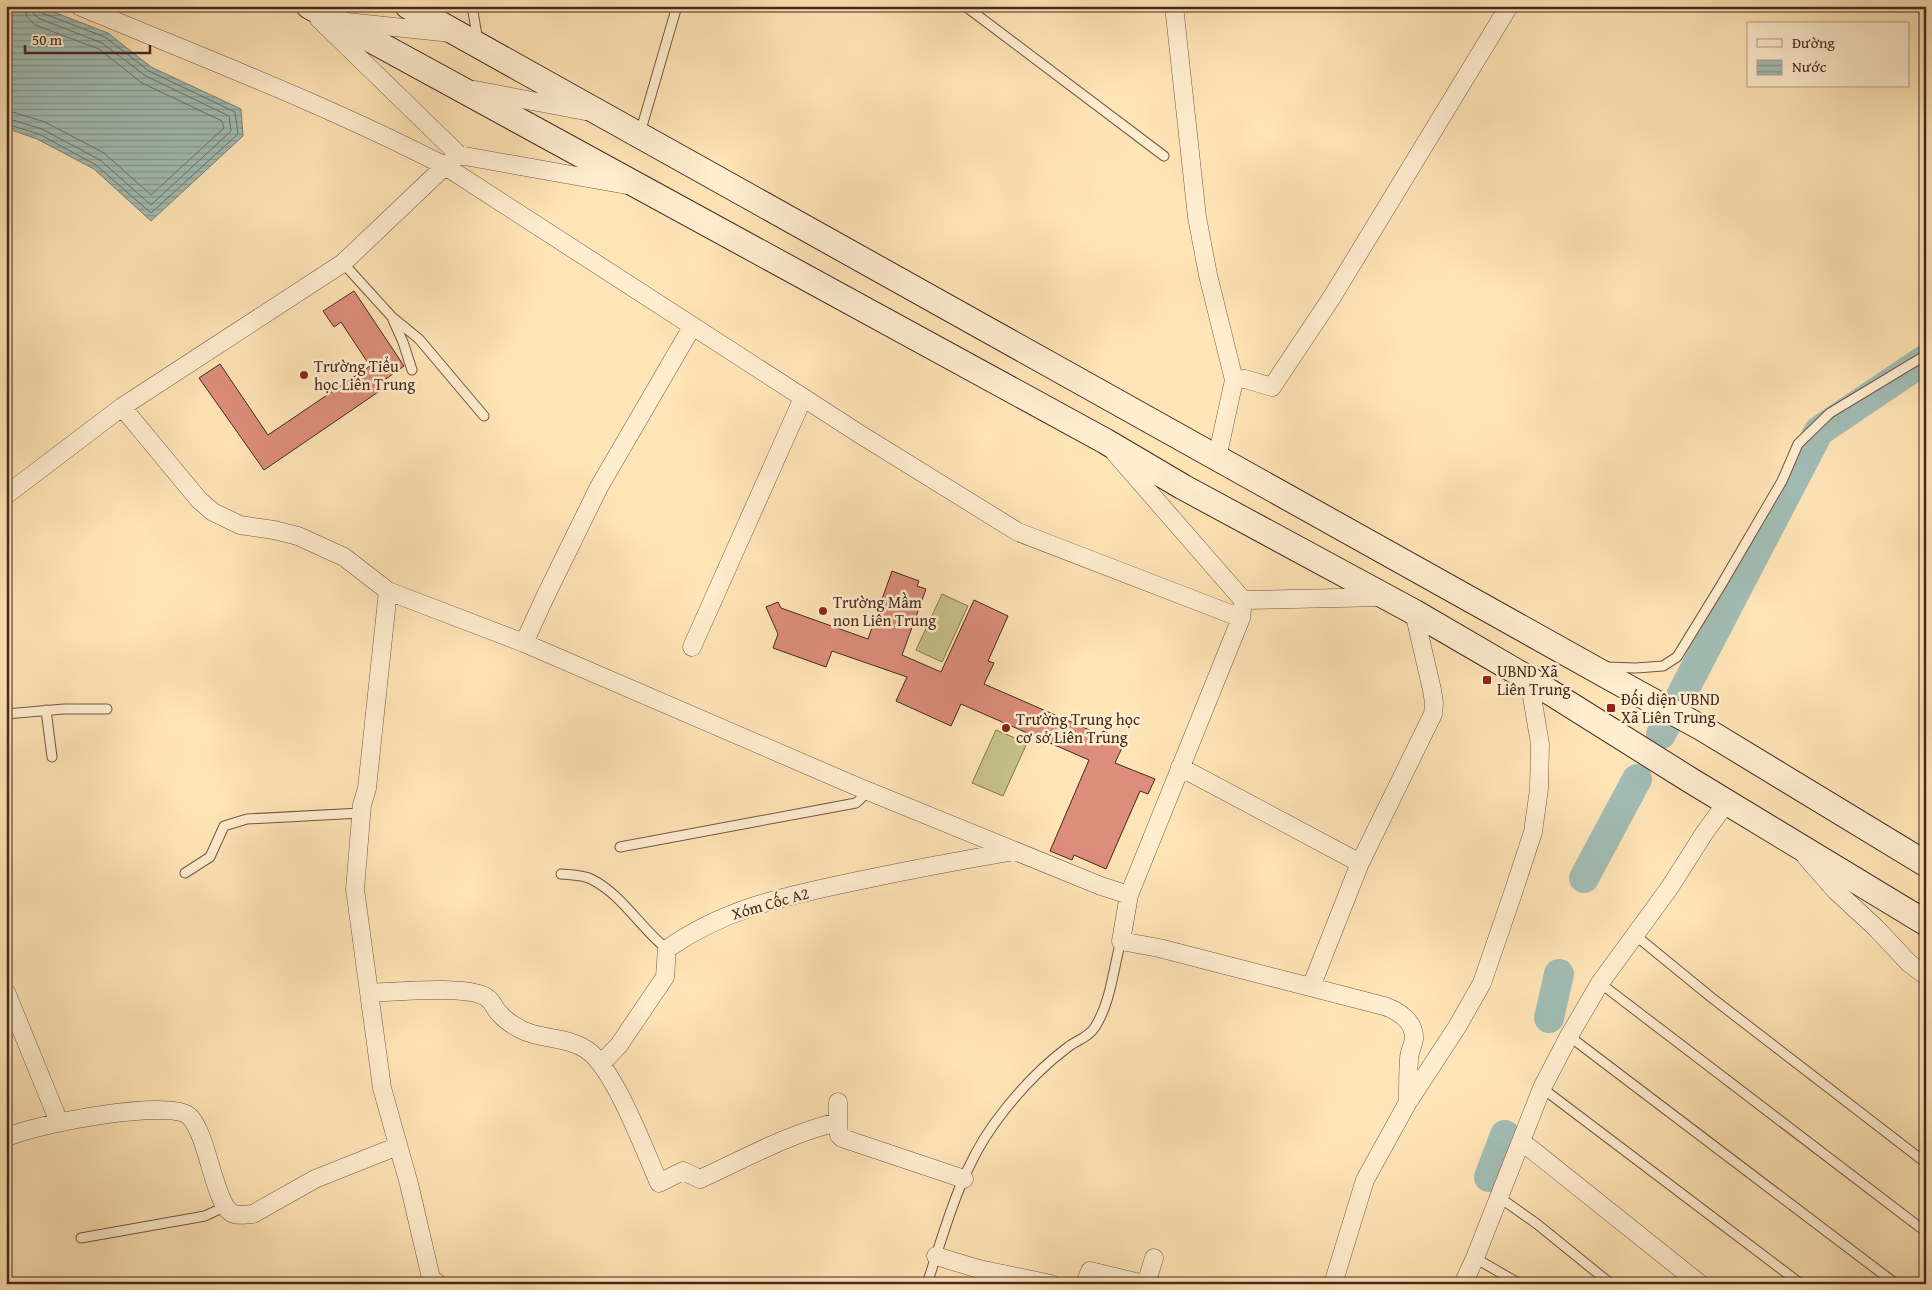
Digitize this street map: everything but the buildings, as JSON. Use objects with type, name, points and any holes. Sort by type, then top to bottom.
[{"type":"main road","points":[[308,6],[1414,612],[1529,678],[1727,802],[1926,923]]},
{"type":"main road","points":[[408,6],[1702,728],[1926,864]]},
{"type":"street","points":[[78,6],[398,141],[452,160],[640,188]]},
{"type":"street","points":[[308,6],[452,160],[692,326],[803,398],[1018,532],[1241,618]]},
{"type":"street","points":[[1174,6],[1197,217],[1208,275],[1234,380],[1217,458]]},
{"type":"street","points":[[1234,380],[1245,379],[1272,387],[1332,297],[1509,6]]},
{"type":"street","points":[[337,21],[457,34]]},
{"type":"street","points":[[456,87],[600,114]]},
{"type":"street","points":[[6,495],[122,407],[343,263],[452,160]]},
{"type":"street","points":[[524,643],[599,487],[692,326]]},
{"type":"street","points":[[692,647],[803,398]]},
{"type":"street","points":[[122,407],[199,500],[213,512],[240,524],[298,536],[322,546],[344,556],[388,590],[524,643],[868,792],[1101,886],[1129,895]]},
{"type":"street","points":[[1105,441],[1243,600],[1241,618],[1129,895],[1121,941],[1159,948],[1394,1010],[1404,1016],[1412,1027],[1414,1039],[1409,1056],[1408,1102]]},
{"type":"street","points":[[388,590],[367,788],[361,813],[355,889],[382,1088],[409,1184],[431,1278],[438,1284]]},
{"type":"street","points":[[1243,600],[1384,597]]},
{"type":"street","points":[[1311,987],[1360,863],[1433,714],[1432,690],[1414,612]]},
{"type":"street","points":[[1333,1284],[1365,1180],[1408,1102],[1457,1027],[1482,983],[1533,832],[1539,789],[1540,744],[1529,678]]},
{"type":"street","points":[[1180,767],[1360,863]]},
{"type":"street","points":[[1463,1284],[1542,1088],[1569,1036],[1600,983],[1670,887],[1705,832],[1727,802]]},
{"type":"street","points":[[1793,842],[1836,891],[1876,928],[1909,963],[1926,976]]},
{"type":"street","name":"Xóm Cốc A2","points":[[668,949],[706,925],[729,914],[778,899],[943,863],[1015,851]]},
{"type":"street","points":[[601,1064],[619,1045],[665,977],[668,949]]},
{"type":"street","points":[[369,993],[455,991],[484,996],[493,1002],[499,1013],[511,1024],[533,1034],[554,1037],[586,1049],[601,1064],[631,1119],[659,1183],[683,1171],[700,1179],[781,1142],[838,1122]]},
{"type":"street","points":[[6,992],[59,1122]]},
{"type":"street","points":[[838,1102],[838,1122],[842,1138],[964,1180]]},
{"type":"street","points":[[6,1138],[16,1133],[59,1122],[135,1111],[178,1110],[187,1114],[195,1122],[205,1144],[216,1187],[224,1207],[232,1214],[253,1214],[315,1179],[398,1146]]},
{"type":"street","points":[[1521,1141],[1700,1284]]},
{"type":"street","points":[[936,1256],[994,1273],[1051,1284]]},
{"type":"street","points":[[1085,1284],[1090,1271],[1145,1284],[1154,1258]]},
{"type":"lane","points":[[472,6],[478,46]]},
{"type":"lane","points":[[639,136],[677,6]]},
{"type":"lane","points":[[966,6],[1164,156]]},
{"type":"lane","points":[[343,263],[392,317],[419,339],[484,416]]},
{"type":"lane","points":[[392,317],[412,370]]},
{"type":"lane","points":[[1592,667],[1636,668],[1663,666],[1677,657],[1782,481],[1798,444],[1830,413],[1926,355]]},
{"type":"lane","points":[[6,714],[46,710],[106,709]]},
{"type":"lane","points":[[46,710],[52,757]]},
{"type":"lane","points":[[620,847],[856,803],[868,792]]},
{"type":"lane","points":[[185,873],[210,858],[224,826],[247,819],[361,813]]},
{"type":"lane","points":[[561,874],[590,878],[618,897],[658,942],[668,949]]},
{"type":"lane","points":[[1635,935],[1712,998],[1926,1163]]},
{"type":"lane","points":[[927,1284],[970,1164],[994,1124],[1031,1079],[1069,1046],[1086,1037],[1094,1029],[1105,1008],[1121,941]]},
{"type":"lane","points":[[1600,983],[1926,1232]]},
{"type":"lane","points":[[1569,1036],[1896,1284]]},
{"type":"lane","points":[[1542,1088],[1801,1284]]},
{"type":"lane","points":[[1499,1197],[1537,1224],[1611,1284]]},
{"type":"lane","points":[[81,1238],[204,1216],[224,1207]]},
{"type":"lane","points":[[1475,1258],[1520,1284]]},
{"type":"shaded area","points":[[942,594],[968,606],[942,662],[916,650]]},
{"type":"shaded area","points":[[996,730],[1027,743],[1003,796],[972,783]]},
{"type":"water","points":[[6,6],[38,6],[108,33],[151,67],[241,109],[243,136],[151,221],[94,169],[37,139],[6,128]]},
{"type":"waterway","points":[[1661,734],[1819,431],[1926,359]]},
{"type":"waterway","points":[[1584,878],[1637,779]]},
{"type":"waterway","points":[[1549,1018],[1559,974]]},
{"type":"waterway","points":[[1489,1177],[1505,1135]]},
{"type":"place","name":"Trường Tiểu học Liên Trung","points":[[304,375]]},
{"type":"place","name":"Trường Mầm non Liên Trung","points":[[823,611]]},
{"type":"place","name":"UBND Xã Liên Trung","points":[[1487,680]]},
{"type":"place","name":"Đối diện UBND Xã Liên Trung","points":[[1611,708]]},
{"type":"place","name":"Trường Trung học cơ sở Liên Trung","points":[[1006,728]]}]
